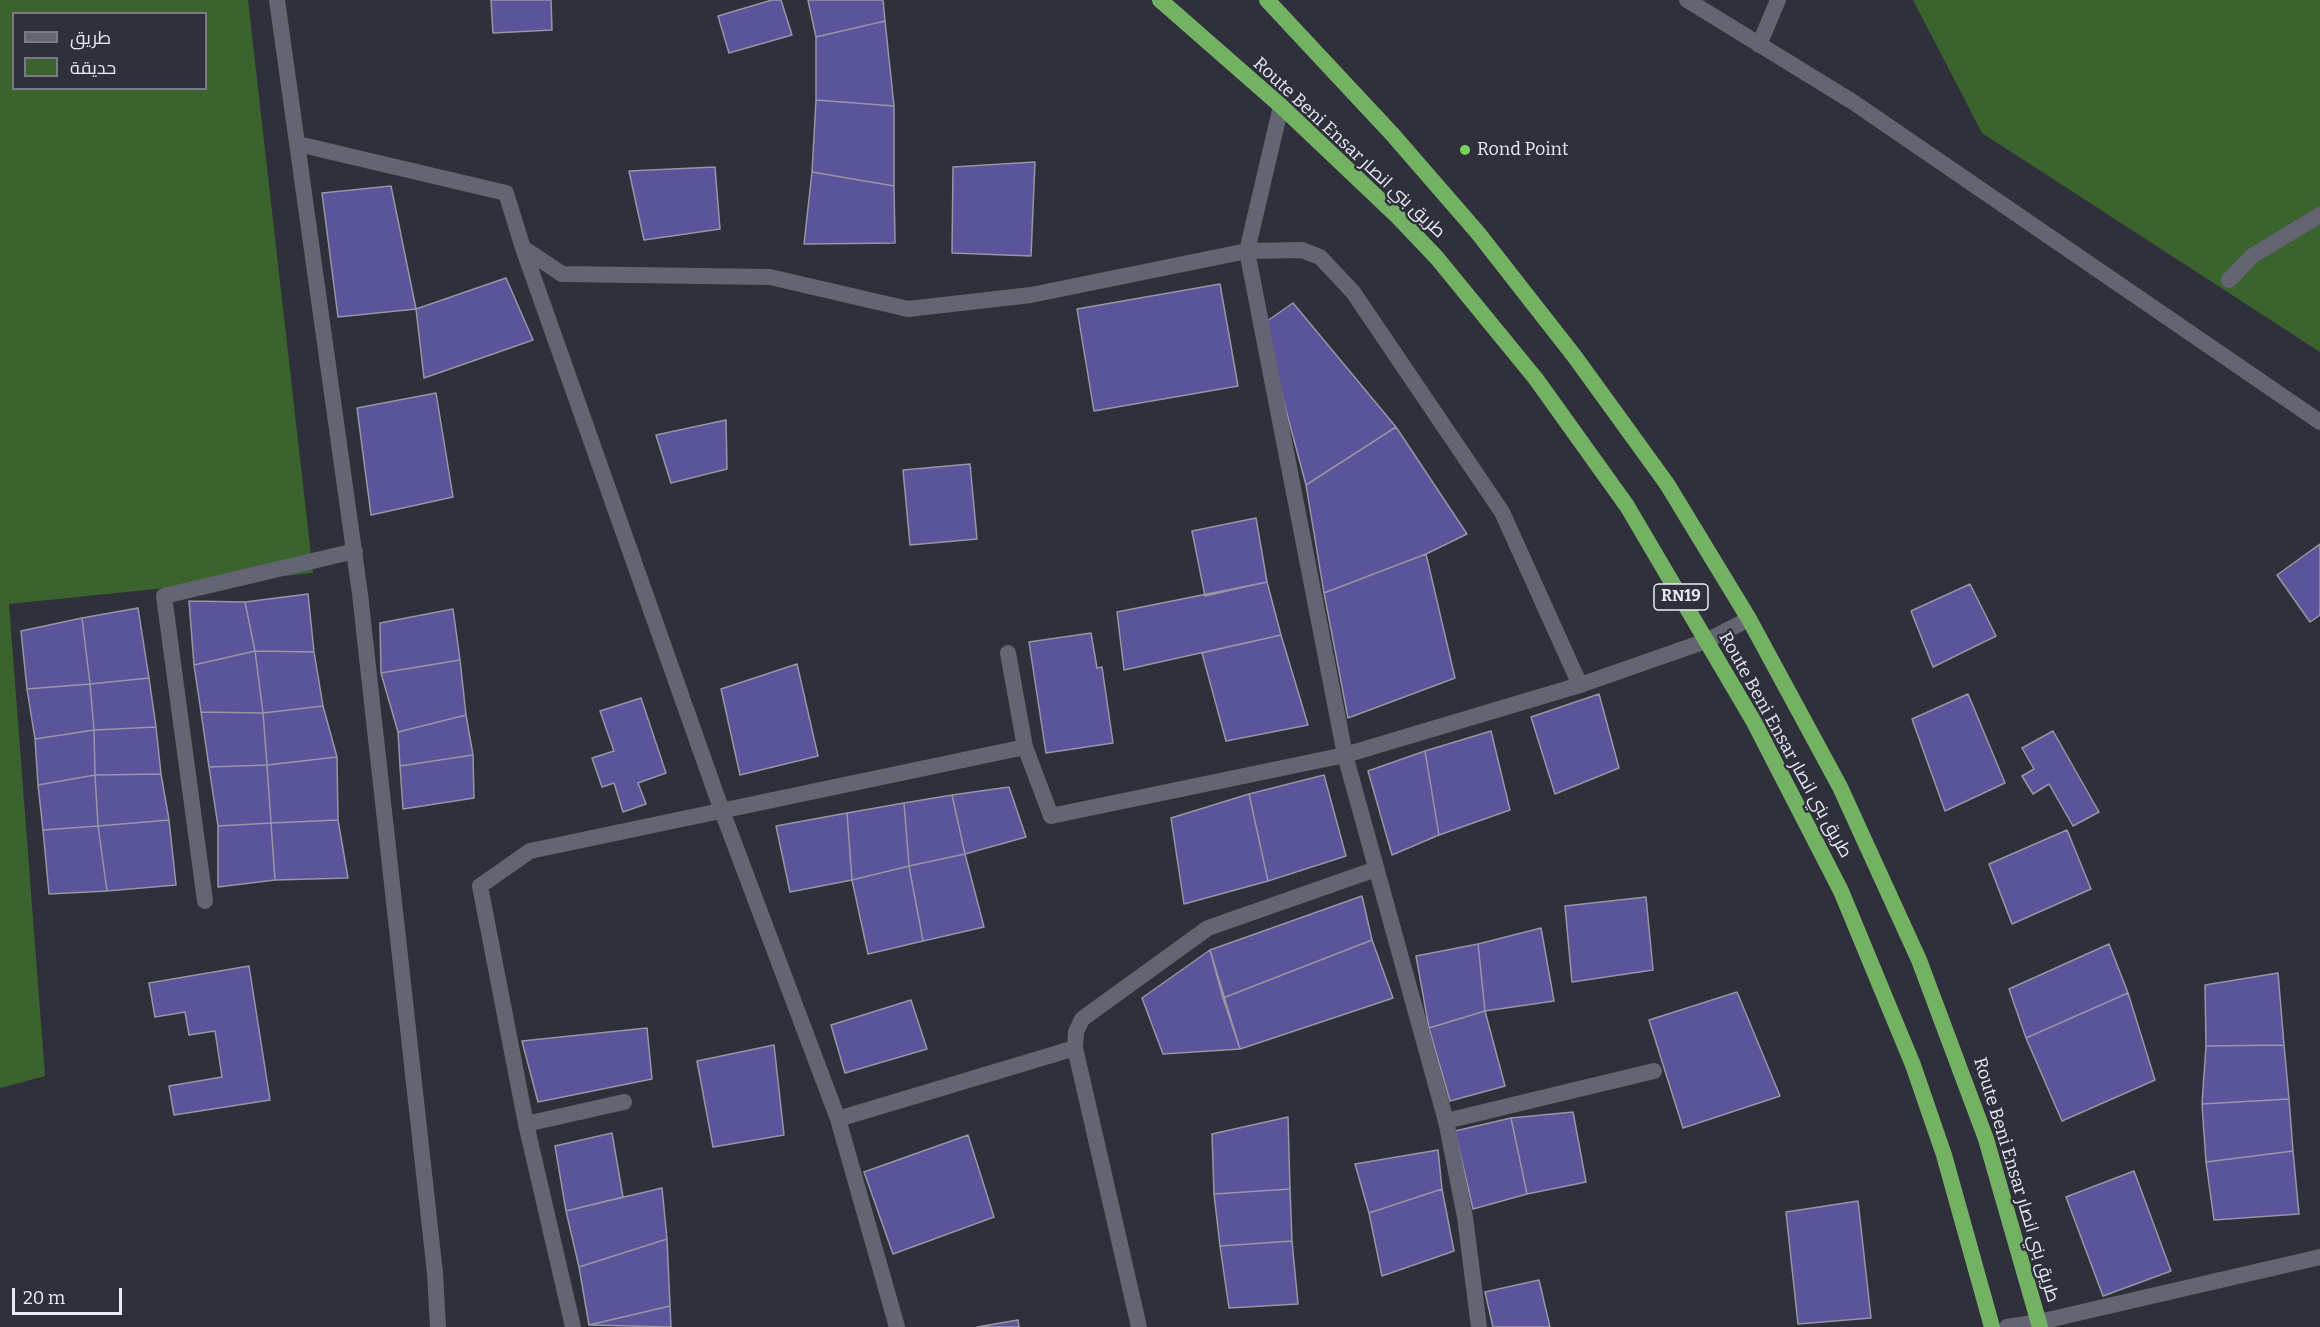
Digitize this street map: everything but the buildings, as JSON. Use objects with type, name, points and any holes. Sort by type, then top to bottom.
[{"type":"highway","name":"Route Beni Ensar طريق بني انصار","points":[[1160,0],[1281,106],[1398,217],[1437,258],[1536,379],[1626,506],[1706,640],[1799,805],[1879,977],[1944,1155],[1992,1327]]},
{"type":"highway","name":"Route Beni Ensar طريق بني انصار","points":[[1267,0],[1393,135],[1478,233],[1575,357],[1667,484],[1749,619],[1840,787],[1919,960],[1986,1139],[2040,1325]]},
{"type":"street","points":[[278,0],[354,551],[435,1273],[438,1327]]},
{"type":"street","points":[[1687,0],[1853,102],[2320,422]]},
{"type":"street","points":[[1759,45],[1778,0]]},
{"type":"street","points":[[1281,106],[1247,251],[1345,755],[1446,1121],[1465,1217],[1479,1327]]},
{"type":"street","points":[[297,144],[506,193],[523,248],[722,811],[838,1119],[897,1327]]},
{"type":"street","points":[[2229,280],[2252,256],[2320,215]]},
{"type":"street","points":[[523,248],[562,274],[770,277],[908,309],[1031,295],[1247,251],[1302,250],[1320,257],[1353,292],[1502,512],[1580,685]]},
{"type":"street","points":[[205,901],[164,596],[354,551]]},
{"type":"street","points":[[1008,654],[1025,747],[1051,816],[1345,755],[1580,685],[1706,640],[1749,619]]},
{"type":"street","points":[[573,1327],[526,1125],[480,886],[530,851],[1025,747]]},
{"type":"street","points":[[1139,1327],[1075,1048],[1076,1032],[1082,1019],[1191,938],[1208,928],[1376,869]]},
{"type":"street","points":[[838,1119],[1075,1048]]},
{"type":"street","points":[[1446,1121],[1654,1071]]},
{"type":"street","points":[[526,1125],[624,1102]]},
{"type":"street","points":[[2007,1327],[2040,1325],[2320,1257]]},
{"type":"green space","points":[[0,0],[248,0],[313,573],[9,604],[45,1076],[0,1088]]},
{"type":"green space","points":[[1913,0],[2320,0],[2320,352],[1982,133]]},
{"type":"place","name":"Rond Point","points":[[1465,150]]}]
